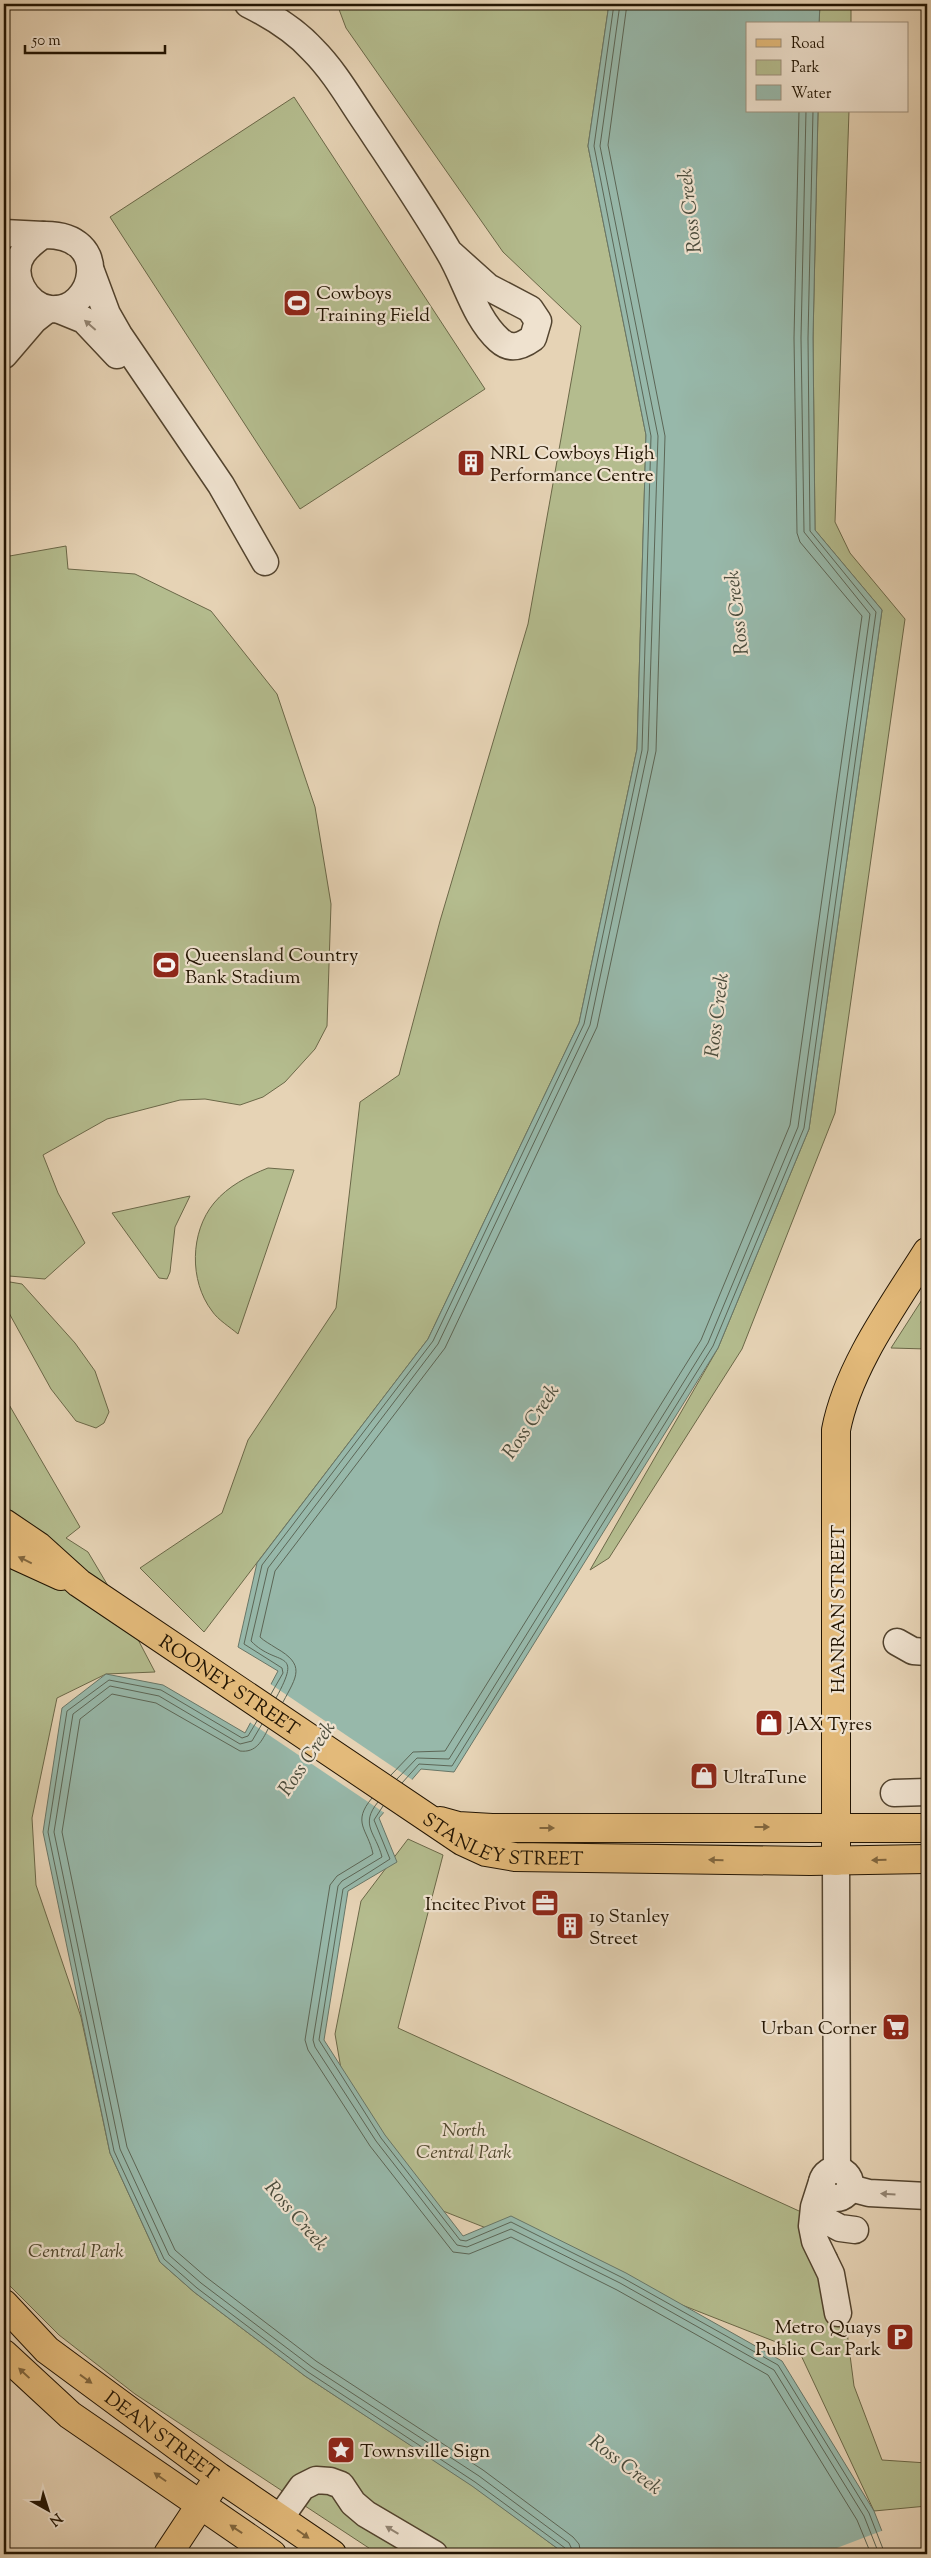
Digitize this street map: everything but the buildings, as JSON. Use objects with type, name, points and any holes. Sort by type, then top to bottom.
[{"type":"main road","name":"HANRAN STREET","points":[[836,1861],[838,1827],[836,1430],[841,1406],[874,1337],[927,1252]]},
{"type":"main road","name":"ROONEY STREET","points":[[4,1523],[38,1546],[79,1583],[430,1817]]},
{"type":"main road","name":"ROONEY STREET","points":[[4,1550],[41,1568],[79,1583]]},
{"type":"main road","name":"STANLEY STREET","points":[[430,1817],[458,1826],[517,1828],[927,1828]]},
{"type":"main road","name":"STANLEY STREET","points":[[430,1817],[468,1844],[500,1856],[836,1861],[927,1859]]},
{"type":"main road","points":[[515,1857],[506,1848],[504,1842],[508,1833],[517,1828]]},
{"type":"main road","name":"DEAN STREET","points":[[4,2304],[46,2350],[219,2477],[332,2554]]},
{"type":"main road","name":"DEAN STREET","points":[[4,2354],[70,2415],[272,2554]]},
{"type":"main road","points":[[168,2554],[219,2477]]},
{"type":"street","points":[[248,4],[269,15],[299,37],[328,67],[449,252]]},
{"type":"street","points":[[4,233],[64,236],[76,241],[84,249],[90,260],[91,271],[107,314],[160,397],[221,485],[265,562]]},
{"type":"street","points":[[4,330],[22,253],[43,235]]},
{"type":"street","points":[[4,355],[34,320],[52,309],[69,305],[84,293],[91,271]]},
{"type":"street","points":[[15,279],[31,300],[52,309],[73,314],[92,326],[135,378],[160,397]]},
{"type":"street","points":[[927,1640],[897,1642],[913,1651],[927,1652]]},
{"type":"street","points":[[894,1792],[927,1792]]},
{"type":"street","name":"HANRAN STREET","points":[[818,2248],[834,2191],[836,1861]]},
{"type":"street","points":[[855,2230],[840,2228],[834,2191],[927,2196]]},
{"type":"street","name":"HANRAN STREET","points":[[834,2191],[814,2207],[812,2226],[818,2248],[831,2274],[838,2313]]},
{"type":"street","points":[[280,2518],[302,2487],[316,2480],[330,2481],[341,2485],[353,2503],[366,2514],[434,2554]]},
{"type":"green space","points":[[337,4],[609,4],[588,146],[646,435],[637,749],[579,1023],[428,1339],[204,1632],[140,1568],[222,1513],[248,1440],[336,1308],[360,1102],[399,1075],[440,921],[528,624],[581,326],[503,252],[346,28]]},
{"type":"green space","points":[[820,4],[851,4],[851,22],[819,22]]},
{"type":"green space","name":"Cowboys Training Field","points":[[294,97],[485,389],[300,509],[110,217]]},
{"type":"green space","points":[[818,112],[849,112],[835,522],[850,553],[905,619],[835,1113],[742,1349],[609,1558],[590,1570],[718,1348],[809,1129],[882,610],[815,530],[813,338]]},
{"type":"green space","name":"Queensland Country Bank Stadium","points":[[66,546],[68,569],[135,574],[211,611],[277,694],[315,807],[331,904],[327,1026],[315,1049],[285,1082],[263,1097],[240,1105],[205,1099],[180,1100],[107,1119],[43,1155],[58,1193],[85,1243],[45,1279],[9,1276],[4,1270],[4,557]]},
{"type":"green space","points":[[268,1168],[294,1170],[238,1334],[217,1317],[204,1299],[196,1271],[197,1242],[200,1228],[214,1203],[239,1182]]},
{"type":"green space","points":[[190,1196],[175,1227],[170,1272],[167,1279],[159,1278],[112,1213]]},
{"type":"green space","points":[[4,1275],[10,1282],[22,1284],[75,1343],[95,1371],[109,1412],[104,1423],[96,1428],[76,1421],[51,1389],[4,1304]]},
{"type":"green space","points":[[927,1292],[927,1349],[891,1348]]},
{"type":"green space","name":"Central Park","points":[[4,1396],[80,1527],[66,1538],[88,1552],[123,1611],[155,1672],[106,1674],[57,1698],[32,1818],[36,1885],[81,2017],[110,2153],[160,2262],[194,2292],[305,2376],[473,2486],[565,2554],[378,2554],[135,2394],[59,2335],[9,2285],[4,2277]]},
{"type":"green space","name":"North Central Park","points":[[408,1839],[443,1855],[398,2028],[810,2216],[837,2254],[854,2386],[882,2460],[927,2463],[927,2506],[874,2511],[799,2351],[415,2200],[345,2092],[335,2034],[361,1901]]},
{"type":"water","name":"Ross Creek","points":[[609,4],[820,4],[819,22],[746,22],[746,112],[818,112],[813,338],[815,530],[882,610],[809,1129],[718,1348],[454,1772],[421,1769],[379,1818],[397,1862],[348,1891],[324,2040],[385,2135],[463,2236],[511,2216],[626,2273],[782,2361],[874,2511],[891,2554],[565,2554],[472,2486],[305,2376],[194,2292],[160,2262],[110,2153],[43,1832],[62,1708],[106,1674],[163,1685],[245,1733],[278,1671],[238,1647],[257,1563],[428,1339],[579,1023],[637,749],[646,435],[588,146]]},
{"type":"pier","points":[[269,1683],[414,1781],[386,1814],[248,1721]]},
{"type":"pier","points":[[884,2530],[893,2554],[821,2554]]},
{"type":"place","name":"Cowboys Training Field","points":[[297,303]]},
{"type":"place","name":"NRL Cowboys High Performance Centre","points":[[471,463]]},
{"type":"place","name":"Queensland Country Bank Stadium","points":[[166,965]]},
{"type":"place","name":"JAX Tyres","points":[[769,1723]]},
{"type":"place","name":"UltraTune","points":[[704,1776]]},
{"type":"place","name":"Incitec Pivot","points":[[545,1903]]},
{"type":"place","name":"19 Stanley Street","points":[[570,1926]]},
{"type":"place","name":"Urban Corner","points":[[896,2027]]},
{"type":"place","name":"Metro Quays Public Car Park","points":[[900,2337]]},
{"type":"place","name":"Townsville Sign","points":[[341,2450]]}]
